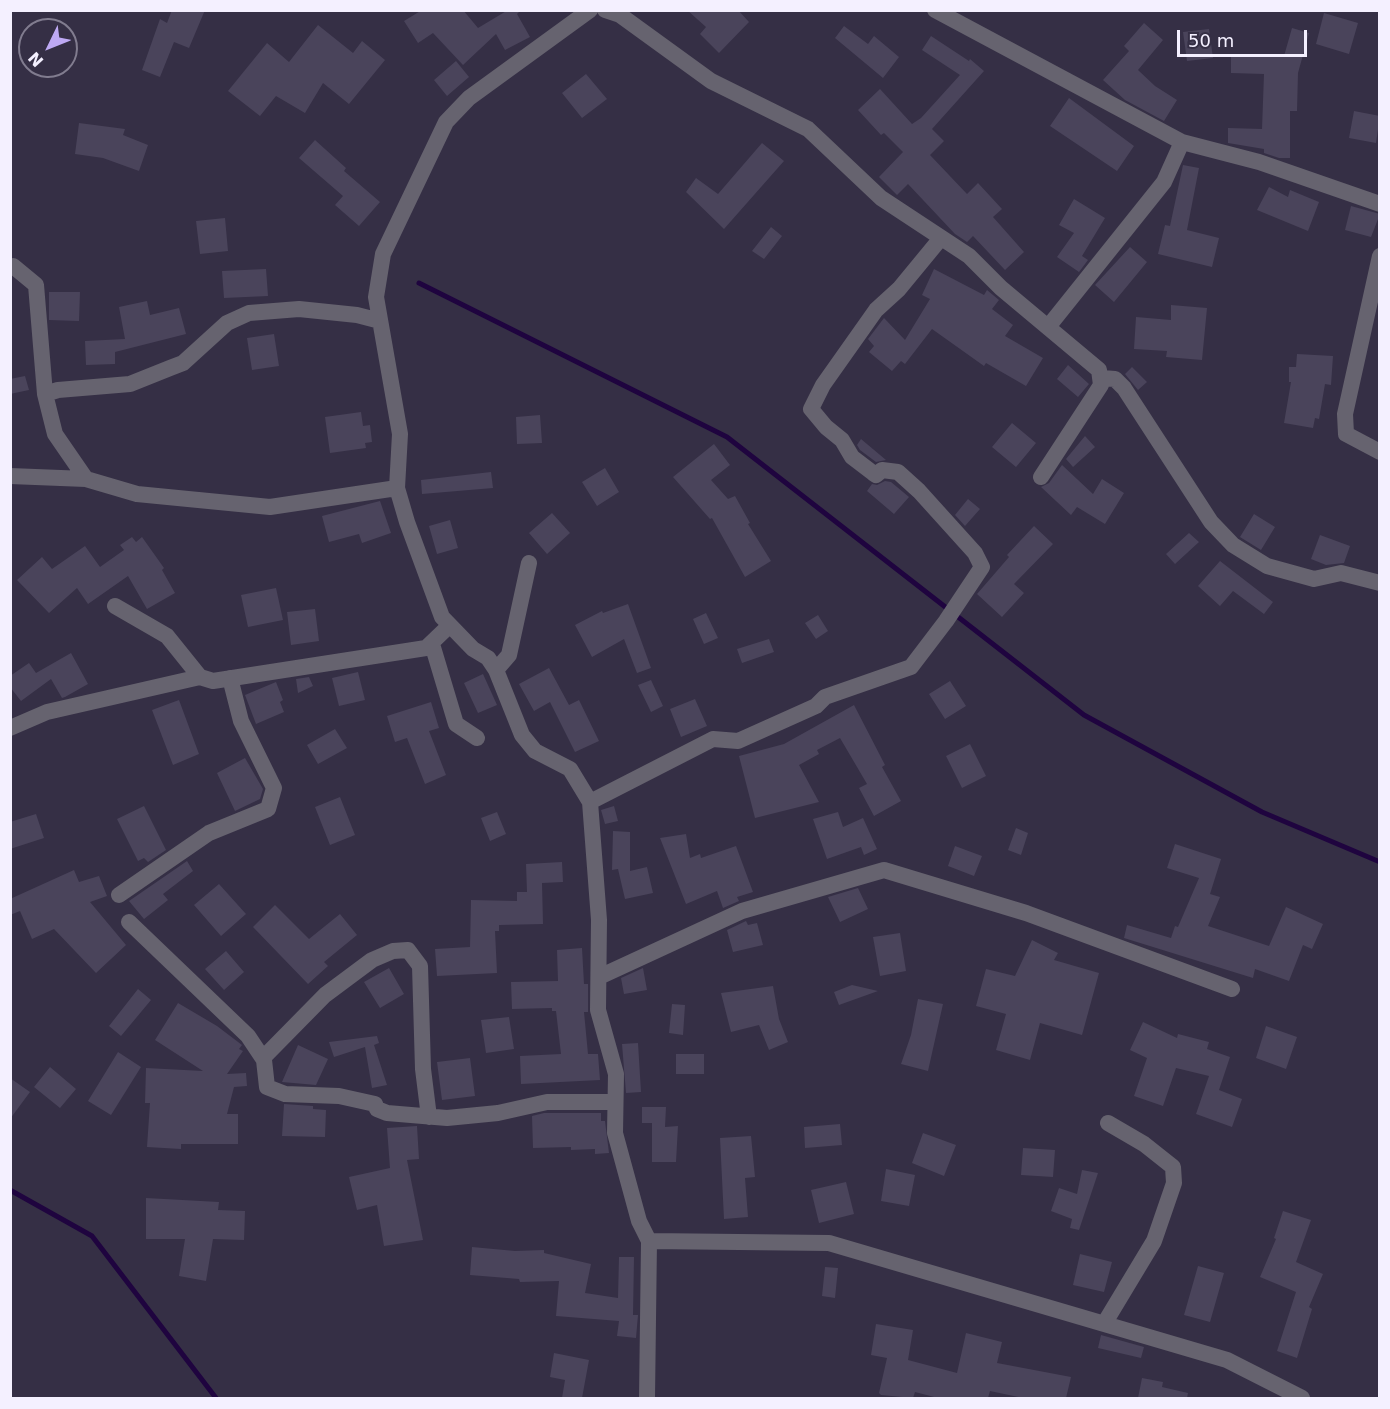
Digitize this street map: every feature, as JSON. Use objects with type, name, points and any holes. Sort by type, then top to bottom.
[{"type":"street","points":[[590,10],[469,98],[446,122],[383,254],[376,297],[400,434],[397,488],[442,617],[473,649],[488,658],[496,670],[522,735],[535,751],[570,769],[590,802],[599,920],[598,1010],[616,1074],[615,1133],[639,1221],[649,1241],[648,1398]]},
{"type":"street","points":[[605,10],[620,15],[711,81],[808,129],[881,198],[969,256],[1099,370],[1102,378],[1101,385],[1041,477]]},
{"type":"street","points":[[935,10],[1182,142],[1259,162],[1380,204]]},
{"type":"street","points":[[1048,327],[1164,182],[1182,142]]},
{"type":"street","points":[[590,802],[713,739],[738,741],[816,706],[825,697],[911,667],[946,621],[982,567],[975,553],[919,491],[898,472],[882,470],[876,475],[873,473],[852,456],[842,440],[826,427],[811,409],[823,385],[876,310],[899,289],[940,238]]},
{"type":"street","points":[[1380,256],[1345,414],[1346,434],[1380,452]]},
{"type":"street","points":[[10,267],[14,267],[36,285],[45,394],[55,434],[86,479]]},
{"type":"street","points":[[45,394],[58,390],[130,384],[183,363],[227,323],[249,313],[299,309],[357,315],[380,321]]},
{"type":"street","points":[[1102,378],[1115,379],[1124,388],[1211,522],[1233,545],[1267,566],[1314,579],[1341,573],[1380,583]]},
{"type":"street","points":[[10,476],[86,479],[137,494],[270,507],[397,488]]},
{"type":"street","points":[[496,670],[509,655],[529,563]]},
{"type":"street","points":[[115,606],[167,636],[200,677]]},
{"type":"street","points":[[10,728],[46,712],[200,677],[213,681],[426,648],[449,626]]},
{"type":"street","points":[[432,644],[456,724],[477,738]]},
{"type":"street","points":[[119,895],[209,833],[268,809],[274,788],[241,721],[230,678]]},
{"type":"street","points":[[599,977],[742,911],[884,870],[1026,913],[1232,989]]},
{"type":"street","points":[[129,922],[248,1036],[263,1059],[267,1087],[285,1094],[339,1096],[375,1104],[377,1109],[387,1113],[447,1118],[498,1113],[547,1102],[615,1102]]},
{"type":"street","points":[[263,1059],[325,995],[362,967],[393,951],[408,950],[420,966],[423,1070],[429,1117]]},
{"type":"street","points":[[1104,1323],[1154,1242],[1174,1183],[1173,1167],[1143,1144],[1108,1123]]},
{"type":"street","points":[[649,1241],[829,1243],[1227,1360],[1302,1398]]},
{"type":"building","points":[[172,10],[205,10],[189,48],[174,42],[160,77],[142,70],[160,19],[167,23]]},
{"type":"building","points":[[422,10],[463,10],[478,28],[508,10],[521,10],[517,14],[530,37],[505,50],[496,34],[463,65],[433,33],[418,43],[404,21]]},
{"type":"building","points":[[687,10],[738,10],[749,22],[719,53],[700,34],[706,27]]},
{"type":"building","points":[[1324,13],[1358,23],[1349,54],[1316,44]]},
{"type":"building","points":[[1144,23],[1163,40],[1138,70],[1155,86],[1177,100],[1164,121],[1125,100],[1103,80],[1129,51],[1124,46]]},
{"type":"building","points":[[318,25],[353,53],[362,41],[385,60],[349,104],[323,83],[305,113],[276,96],[260,116],[228,91],[267,43],[289,62]]},
{"type":"building","points":[[844,26],[868,44],[874,36],[899,57],[883,78],[835,38]]},
{"type":"building","points":[[1292,28],[1309,33],[1298,73],[1297,111],[1290,111],[1290,158],[1279,158],[1264,153],[1264,149],[1228,143],[1228,128],[1262,129],[1264,74],[1231,73],[1231,55],[1284,56]]},
{"type":"building","points":[[1209,29],[1213,58],[1187,61],[1183,32]]},
{"type":"building","points":[[931,36],[969,61],[970,59],[984,71],[932,129],[944,141],[930,155],[967,194],[978,183],[1002,209],[993,217],[1024,252],[1005,270],[973,236],[967,242],[955,234],[908,184],[897,195],[879,177],[903,152],[884,133],[881,135],[858,110],[880,89],[912,124],[921,118],[960,75],[922,50]]},
{"type":"building","points":[[456,61],[469,77],[447,96],[434,80]]},
{"type":"building","points":[[586,74],[607,99],[582,118],[562,93]]},
{"type":"building","points":[[1069,98],[1134,146],[1117,171],[1050,126]]},
{"type":"building","points":[[1354,111],[1380,116],[1376,143],[1349,138]]},
{"type":"building","points":[[79,123],[125,129],[123,135],[148,145],[139,171],[103,158],[75,154]]},
{"type":"building","points":[[315,140],[346,168],[344,171],[380,202],[359,226],[335,205],[343,196],[299,158]]},
{"type":"building","points":[[762,143],[784,161],[724,229],[686,192],[696,178],[718,194]]},
{"type":"building","points":[[1183,165],[1199,168],[1187,230],[1219,238],[1212,267],[1158,254],[1165,225],[1170,226]]},
{"type":"building","points":[[1269,187],[1288,197],[1290,190],[1319,202],[1308,231],[1257,210]]},
{"type":"building","points":[[1074,199],[1105,218],[1082,256],[1088,260],[1079,272],[1057,257],[1074,233],[1059,225]]},
{"type":"building","points":[[1351,206],[1380,214],[1371,237],[1345,230]]},
{"type":"building","points":[[225,218],[228,251],[200,254],[196,221]]},
{"type":"building","points":[[771,227],[782,236],[764,259],[752,251]]},
{"type":"building","points":[[1130,247],[1147,262],[1114,302],[1095,285]]},
{"type":"building","points":[[266,269],[268,296],[224,298],[222,271]]},
{"type":"building","points":[[934,269],[984,295],[987,290],[999,300],[992,309],[1013,325],[1005,336],[1043,358],[1026,386],[986,363],[984,366],[932,329],[905,364],[901,361],[892,371],[869,352],[874,346],[868,339],[884,318],[905,340],[930,299],[922,295]]},
{"type":"building","points":[[49,292],[80,292],[79,321],[49,320]]},
{"type":"building","points":[[147,301],[150,315],[179,308],[186,334],[115,352],[115,364],[86,365],[85,341],[125,339],[119,307]]},
{"type":"building","points":[[1171,305],[1207,308],[1202,360],[1166,357],[1167,351],[1134,349],[1136,317],[1171,320]]},
{"type":"building","points":[[274,334],[279,366],[252,370],[247,338]]},
{"type":"building","points":[[1297,354],[1333,356],[1331,385],[1325,384],[1319,419],[1315,418],[1313,428],[1284,423],[1291,382],[1289,382],[1289,367],[1296,367]]},
{"type":"building","points":[[1068,365],[1089,384],[1078,397],[1057,379]]},
{"type":"building","points":[[1132,367],[1147,382],[1138,390],[1125,374]]},
{"type":"building","points":[[25,376],[29,390],[10,394],[10,379]]},
{"type":"building","points":[[361,412],[363,426],[370,425],[372,442],[365,443],[366,448],[330,453],[325,417]]},
{"type":"building","points":[[540,415],[542,443],[517,444],[516,417]]},
{"type":"building","points":[[1012,423],[1036,443],[1016,467],[992,447]]},
{"type":"building","points":[[1085,436],[1095,447],[1073,467],[1066,459]]},
{"type":"building","points":[[861,439],[886,460],[876,462],[860,450],[857,445]]},
{"type":"building","points":[[714,444],[730,465],[711,480],[728,499],[735,496],[750,523],[748,524],[771,561],[745,577],[712,518],[710,519],[673,477]]},
{"type":"building","points":[[1062,465],[1093,494],[1102,479],[1124,493],[1105,524],[1077,507],[1071,515],[1041,487],[1049,483]]},
{"type":"building","points":[[605,468],[619,492],[597,506],[582,482]]},
{"type":"building","points":[[491,472],[493,488],[422,494],[421,480]]},
{"type":"building","points":[[885,481],[891,482],[909,497],[894,514],[867,491],[872,484],[877,485]]},
{"type":"building","points":[[968,499],[980,509],[965,526],[955,515]]},
{"type":"building","points":[[380,501],[391,533],[362,543],[359,534],[329,542],[322,516]]},
{"type":"building","points":[[552,513],[570,533],[547,554],[529,533]]},
{"type":"building","points":[[1254,514],[1275,527],[1261,550],[1240,537]]},
{"type":"building","points":[[450,520],[458,548],[437,554],[429,526]]},
{"type":"building","points":[[1034,526],[1053,544],[1014,584],[1024,593],[1002,617],[977,594],[1009,557],[1007,555]]},
{"type":"building","points":[[1189,533],[1199,542],[1175,564],[1166,554]]},
{"type":"building","points":[[1320,535],[1350,546],[1344,563],[1326,565],[1311,559]]},
{"type":"building","points":[[132,537],[136,542],[142,537],[164,568],[162,570],[175,593],[147,609],[128,576],[88,604],[77,588],[49,613],[17,580],[42,557],[52,569],[85,546],[100,567],[124,550],[120,545]]},
{"type":"building","points":[[1220,561],[1273,602],[1264,614],[1233,591],[1220,606],[1198,586]]},
{"type":"building","points":[[276,588],[283,620],[248,627],[241,595]]},
{"type":"building","points":[[628,604],[651,668],[637,673],[624,639],[592,657],[575,625],[602,611],[603,613]]},
{"type":"building","points":[[315,609],[319,641],[291,645],[287,612]]},
{"type":"building","points":[[706,613],[718,638],[704,644],[693,619]]},
{"type":"building","points":[[818,615],[828,631],[816,639],[805,623]]},
{"type":"building","points":[[769,639],[774,652],[742,663],[737,649]]},
{"type":"building","points":[[71,653],[88,684],[65,697],[62,698],[51,679],[21,701],[10,687],[10,676],[29,663],[36,673]]},
{"type":"building","points":[[549,668],[569,705],[579,700],[599,741],[575,752],[550,702],[534,711],[519,684]]},
{"type":"building","points":[[358,672],[365,700],[339,706],[332,678]]},
{"type":"building","points":[[483,674],[497,705],[478,713],[464,683]]},
{"type":"building","points":[[309,677],[313,686],[298,693],[296,679]]},
{"type":"building","points":[[651,680],[663,706],[651,712],[638,685]]},
{"type":"building","points":[[950,681],[966,706],[945,719],[929,694]]},
{"type":"building","points":[[276,682],[283,700],[280,702],[284,712],[256,724],[245,695]]},
{"type":"building","points":[[695,699],[707,726],[681,737],[670,709]]},
{"type":"building","points":[[179,700],[199,754],[173,765],[152,710]]},
{"type":"building","points":[[431,702],[439,728],[429,731],[446,775],[425,784],[407,738],[395,742],[387,716]]},
{"type":"building","points":[[854,705],[885,765],[882,767],[901,801],[874,816],[859,788],[867,784],[840,738],[817,750],[819,754],[799,765],[819,802],[755,818],[739,756],[784,744]]},
{"type":"building","points":[[335,729],[347,748],[318,764],[307,745]]},
{"type":"building","points":[[970,744],[986,776],[962,788],[946,756]]},
{"type":"building","points":[[245,758],[263,789],[260,799],[235,811],[217,773]]},
{"type":"building","points":[[340,797],[355,835],[330,845],[315,807]]},
{"type":"building","points":[[144,806],[166,850],[148,862],[144,858],[138,861],[117,819]]},
{"type":"building","points":[[614,806],[618,821],[605,824],[601,810]]},
{"type":"building","points":[[497,812],[506,834],[490,841],[481,818]]},
{"type":"building","points":[[838,812],[843,827],[863,818],[877,849],[864,855],[861,847],[827,859],[813,819]]},
{"type":"building","points":[[36,814],[44,838],[10,849],[10,822]]},
{"type":"building","points":[[1016,828],[1028,833],[1021,855],[1008,850]]},
{"type":"building","points":[[613,831],[630,832],[630,871],[647,867],[653,893],[625,899],[618,869],[612,870]]},
{"type":"building","points":[[686,834],[690,858],[700,854],[701,858],[736,846],[753,892],[737,897],[739,901],[723,908],[717,891],[686,904],[660,838]]},
{"type":"building","points":[[1175,844],[1221,859],[1210,894],[1220,897],[1208,926],[1269,946],[1286,907],[1323,924],[1312,949],[1303,945],[1289,981],[1255,969],[1253,978],[1124,938],[1127,925],[1171,938],[1175,926],[1178,927],[1199,878],[1167,868]]},
{"type":"building","points":[[955,846],[982,856],[974,876],[948,866]]},
{"type":"building","points":[[187,861],[193,871],[163,894],[168,900],[144,919],[129,901]]},
{"type":"building","points":[[562,862],[563,882],[542,883],[543,924],[499,925],[499,931],[495,931],[497,973],[437,976],[435,949],[470,947],[471,900],[517,901],[517,892],[527,892],[526,864]]},
{"type":"building","points":[[74,870],[79,882],[99,876],[107,896],[90,902],[126,945],[96,973],[54,929],[32,939],[20,911],[10,915],[10,899]]},
{"type":"building","points":[[219,884],[246,914],[221,936],[194,905]]},
{"type":"building","points":[[858,888],[868,909],[840,922],[828,897]]},
{"type":"building","points":[[275,905],[309,939],[340,914],[357,935],[324,962],[328,966],[308,984],[253,927]]},
{"type":"building","points":[[746,921],[748,925],[757,923],[763,945],[733,952],[727,930]]},
{"type":"building","points":[[900,933],[906,971],[880,976],[873,937]]},
{"type":"building","points":[[1032,940],[1058,953],[1054,960],[1099,973],[1082,1035],[1040,1023],[1030,1060],[996,1050],[1006,1014],[976,1006],[986,969],[1015,976]]},
{"type":"building","points":[[582,948],[584,984],[588,984],[588,1012],[584,1012],[588,1054],[598,1054],[600,1080],[521,1084],[520,1056],[561,1054],[556,1011],[552,1011],[552,1008],[512,1009],[511,982],[558,981],[557,950]]},
{"type":"building","points":[[226,951],[244,972],[224,990],[205,969]]},
{"type":"building","points":[[389,968],[404,994],[380,1008],[364,982]]},
{"type":"building","points":[[643,968],[647,990],[624,994],[621,978]]},
{"type":"building","points":[[852,985],[878,991],[839,1005],[834,992]]},
{"type":"building","points":[[773,986],[779,1019],[788,1042],[769,1050],[759,1025],[731,1032],[721,993]]},
{"type":"building","points":[[138,989],[151,1000],[121,1036],[109,1026]]},
{"type":"building","points":[[918,999],[943,1004],[928,1071],[901,1064],[911,1035]]},
{"type":"building","points":[[178,1003],[217,1026],[242,1045],[239,1049],[243,1051],[227,1074],[246,1073],[247,1086],[234,1087],[227,1114],[238,1114],[238,1144],[181,1144],[181,1149],[147,1147],[150,1103],[145,1103],[146,1068],[203,1071],[155,1040]]},
{"type":"building","points":[[672,1004],[685,1005],[683,1035],[669,1033]]},
{"type":"building","points":[[509,1017],[514,1049],[486,1053],[481,1020]]},
{"type":"building","points":[[1143,1022],[1177,1038],[1178,1034],[1209,1042],[1207,1049],[1230,1057],[1219,1090],[1242,1099],[1232,1127],[1196,1114],[1209,1076],[1176,1068],[1163,1106],[1134,1096],[1147,1058],[1130,1050]]},
{"type":"building","points":[[1266,1026],[1297,1037],[1286,1069],[1256,1058]]},
{"type":"building","points":[[377,1036],[379,1043],[374,1045],[387,1085],[372,1088],[365,1047],[334,1057],[329,1042]]},
{"type":"building","points":[[638,1043],[641,1092],[626,1093],[622,1044]]},
{"type":"building","points":[[298,1045],[328,1059],[316,1085],[282,1082]]},
{"type":"building","points":[[118,1052],[141,1067],[111,1115],[88,1101]]},
{"type":"building","points":[[676,1054],[704,1054],[704,1074],[676,1074]]},
{"type":"building","points":[[470,1058],[475,1096],[442,1100],[437,1062]]},
{"type":"building","points":[[50,1067],[76,1089],[60,1108],[34,1087]]},
{"type":"building","points":[[10,1078],[30,1092],[10,1119]]},
{"type":"building","points":[[284,1104],[313,1106],[313,1109],[326,1110],[325,1137],[282,1136]]},
{"type":"building","points":[[642,1107],[666,1107],[665,1127],[678,1126],[676,1162],[652,1162],[652,1123],[642,1123]]},
{"type":"building","points":[[544,1113],[601,1113],[601,1121],[605,1121],[609,1153],[595,1154],[595,1149],[571,1150],[571,1147],[533,1148],[532,1116]]},
{"type":"building","points":[[840,1124],[842,1145],[805,1148],[804,1127]]},
{"type":"building","points":[[417,1126],[419,1159],[407,1160],[423,1240],[384,1246],[377,1205],[357,1210],[349,1177],[390,1168],[387,1128]]},
{"type":"building","points":[[923,1133],[956,1145],[944,1176],[912,1163]]},
{"type":"building","points":[[751,1136],[755,1177],[745,1178],[748,1217],[724,1219],[720,1138]]},
{"type":"building","points":[[1023,1148],[1055,1150],[1053,1177],[1021,1175]]},
{"type":"building","points":[[886,1169],[915,1175],[909,1206],[881,1201]]},
{"type":"building","points":[[1082,1170],[1098,1173],[1079,1230],[1070,1228],[1072,1219],[1051,1211],[1059,1188],[1077,1194]]},
{"type":"building","points":[[846,1182],[854,1214],[819,1223],[811,1190]]},
{"type":"building","points":[[146,1198],[219,1202],[218,1210],[245,1211],[244,1240],[213,1239],[206,1281],[179,1276],[185,1239],[146,1239]]},
{"type":"building","points":[[1283,1211],[1311,1220],[1296,1262],[1323,1274],[1309,1307],[1312,1309],[1297,1358],[1277,1351],[1296,1292],[1260,1277],[1276,1239],[1274,1238]]},
{"type":"building","points":[[472,1247],[515,1251],[544,1250],[544,1253],[591,1264],[585,1293],[618,1298],[619,1257],[634,1257],[633,1315],[638,1315],[636,1338],[617,1336],[619,1321],[556,1316],[559,1281],[520,1282],[519,1279],[470,1275]]},
{"type":"building","points":[[1080,1254],[1112,1262],[1104,1292],[1073,1285]]},
{"type":"building","points":[[1198,1266],[1224,1273],[1210,1322],[1184,1315]]},
{"type":"building","points":[[825,1267],[838,1268],[835,1298],[822,1296]]},
{"type":"building","points":[[876,1324],[913,1330],[908,1360],[957,1373],[966,1333],[1002,1342],[997,1363],[1071,1377],[1066,1398],[1023,1398],[990,1391],[988,1398],[938,1398],[915,1392],[913,1398],[881,1395],[879,1393],[887,1358],[871,1355]]},
{"type":"building","points":[[1101,1335],[1144,1347],[1141,1358],[1098,1348]]},
{"type":"building","points":[[554,1353],[589,1360],[582,1398],[562,1398],[565,1380],[550,1377]]},
{"type":"building","points":[[1142,1378],[1163,1382],[1162,1387],[1188,1393],[1187,1398],[1138,1398]]},
{"type":"waterway","points":[[419,283],[727,437],[1084,715],[1262,812],[1380,862]]},
{"type":"waterway","points":[[10,1190],[92,1236],[216,1398]]}]
